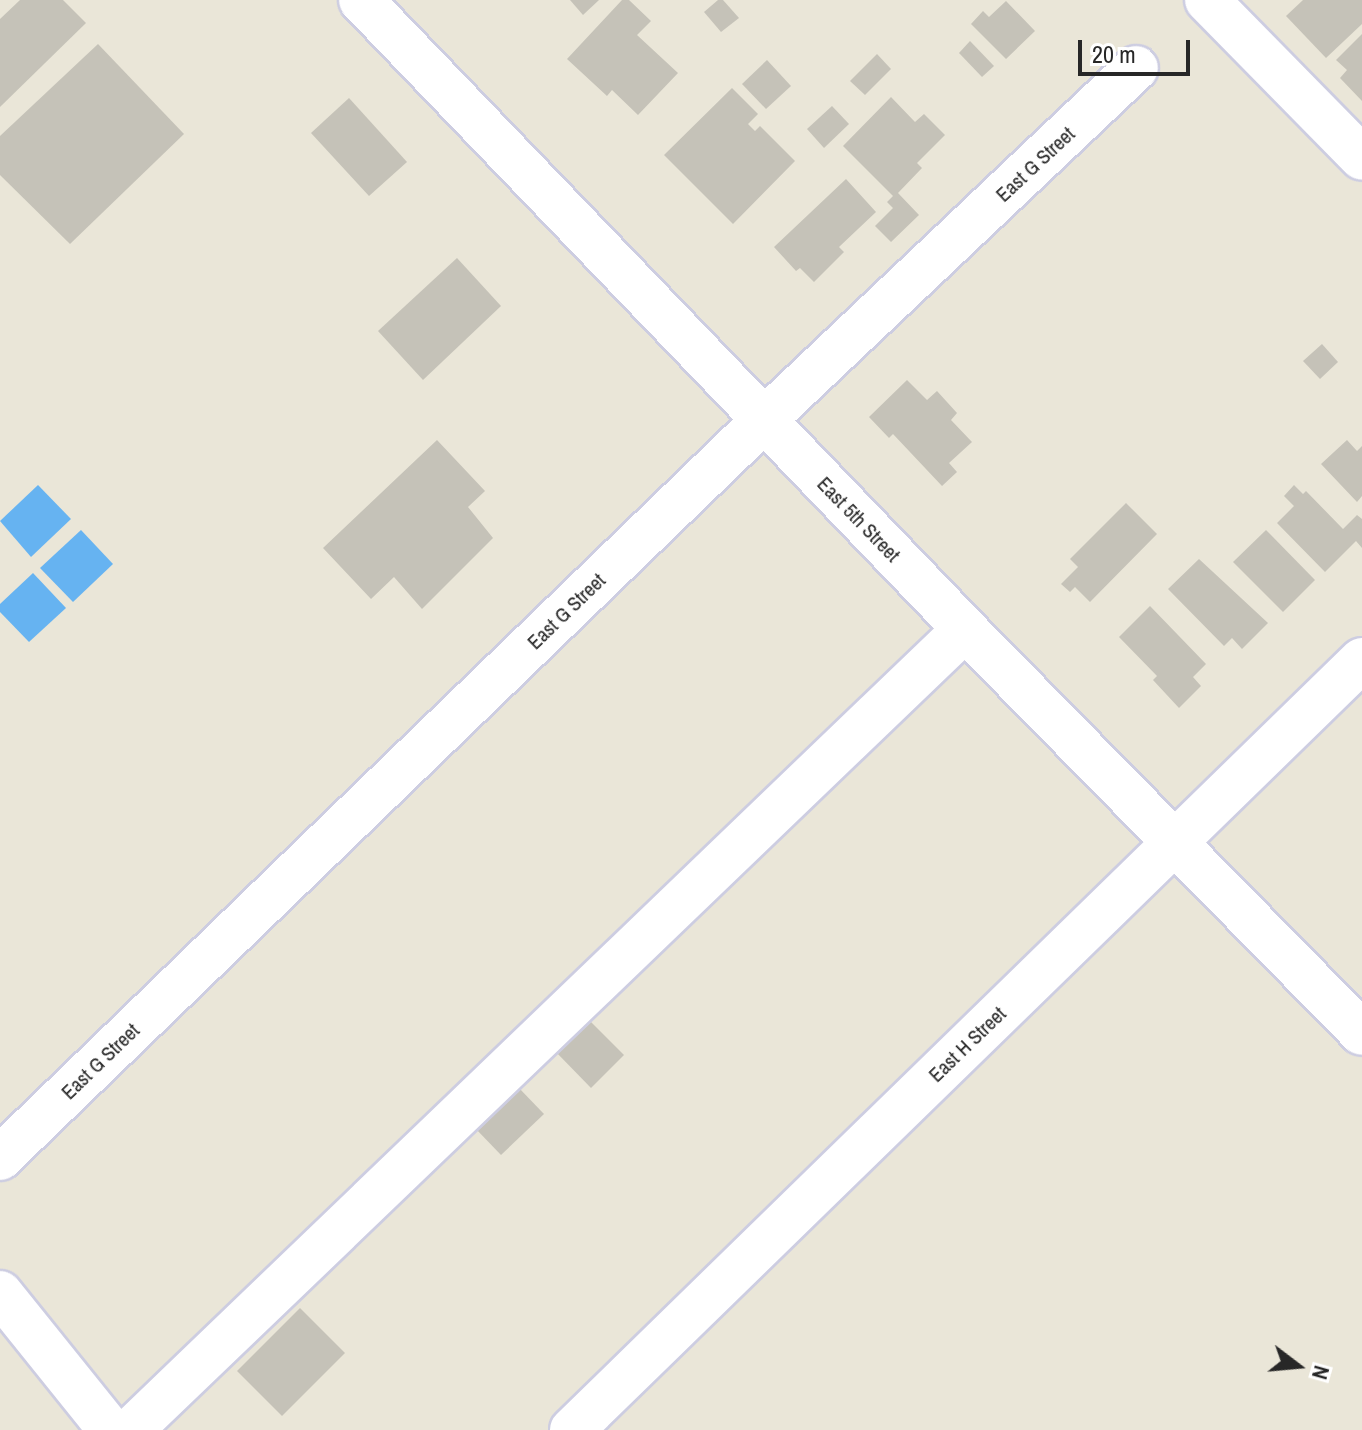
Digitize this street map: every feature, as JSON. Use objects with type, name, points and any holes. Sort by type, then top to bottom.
[{"type":"street","name":"East 5th Street","points":[[361,0],[965,629],[1362,1033]]},
{"type":"street","points":[[1207,0],[1362,158]]},
{"type":"street","name":"East G Street","points":[[0,1158],[764,420],[1136,68]]},
{"type":"street","points":[[131,1430],[965,629]]},
{"type":"street","name":"East H Street","points":[[572,1430],[1362,660]]},
{"type":"street","points":[[0,1293],[110,1430]]},
{"type":"water","points":[[38,485],[71,519],[31,557],[0,521]]},
{"type":"water","points":[[81,530],[113,564],[73,602],[40,568]]},
{"type":"water","points":[[33,573],[66,608],[29,642],[0,612],[0,604]]},
{"type":"building","points":[[20,0],[63,0],[86,23],[0,107],[0,19]]},
{"type":"building","points":[[570,0],[599,0],[583,15]]},
{"type":"building","points":[[622,0],[629,0],[651,21],[637,35],[678,73],[638,115],[612,90],[607,96],[567,59]]},
{"type":"building","points":[[718,0],[723,0],[739,18],[721,32],[704,12]]},
{"type":"building","points":[[1303,0],[1362,0],[1362,24],[1326,58],[1286,16]]},
{"type":"building","points":[[1006,1],[1035,31],[1006,59],[971,24],[983,11],[989,17]]},
{"type":"building","points":[[1362,34],[1362,101],[1340,78],[1347,70],[1336,60]]},
{"type":"building","points":[[970,41],[994,66],[982,77],[959,53]]},
{"type":"building","points":[[98,44],[184,134],[70,244],[0,175],[0,136]]},
{"type":"building","points":[[877,54],[891,69],[865,95],[850,81]]},
{"type":"building","points":[[767,60],[791,86],[766,109],[742,84]]},
{"type":"building","points":[[732,88],[758,114],[748,124],[755,131],[760,126],[795,161],[733,224],[664,155]]},
{"type":"building","points":[[891,97],[915,122],[924,114],[945,135],[917,163],[922,168],[898,193],[919,215],[891,242],[875,226],[893,208],[887,202],[893,196],[843,146]]},
{"type":"building","points":[[349,98],[407,162],[369,196],[311,133]]},
{"type":"building","points":[[832,106],[849,124],[824,148],[807,129]]},
{"type":"building","points":[[846,179],[876,212],[839,247],[844,252],[814,282],[800,268],[796,271],[774,247]]},
{"type":"building","points":[[457,258],[501,306],[423,380],[378,331]]},
{"type":"building","points":[[1322,344],[1338,362],[1320,379],[1303,361]]},
{"type":"building","points":[[907,380],[927,400],[937,391],[957,413],[951,420],[972,442],[949,463],[957,472],[942,486],[893,434],[889,438],[869,417]]},
{"type":"building","points":[[437,440],[485,491],[468,507],[493,538],[422,609],[394,577],[371,599],[323,548]]},
{"type":"building","points":[[1347,440],[1357,451],[1362,446],[1362,496],[1357,502],[1321,464]]},
{"type":"building","points":[[1294,485],[1303,494],[1306,491],[1343,529],[1357,515],[1362,519],[1362,548],[1356,541],[1325,572],[1277,523],[1294,506],[1284,496]]},
{"type":"building","points":[[1126,503],[1157,534],[1090,602],[1075,587],[1070,592],[1061,584],[1078,567],[1070,559]]},
{"type":"building","points":[[1266,530],[1315,580],[1283,612],[1233,562]]},
{"type":"building","points":[[1199,559],[1268,623],[1242,649],[1232,638],[1224,646],[1168,589]]},
{"type":"building","points":[[1150,606],[1206,664],[1193,677],[1201,686],[1179,708],[1153,680],[1157,676],[1119,637]]},
{"type":"building","points":[[588,1019],[624,1055],[591,1088],[555,1051]]},
{"type":"building","points":[[518,1087],[544,1114],[501,1155],[475,1128]]},
{"type":"building","points":[[300,1308],[345,1353],[282,1416],[237,1371]]}]
